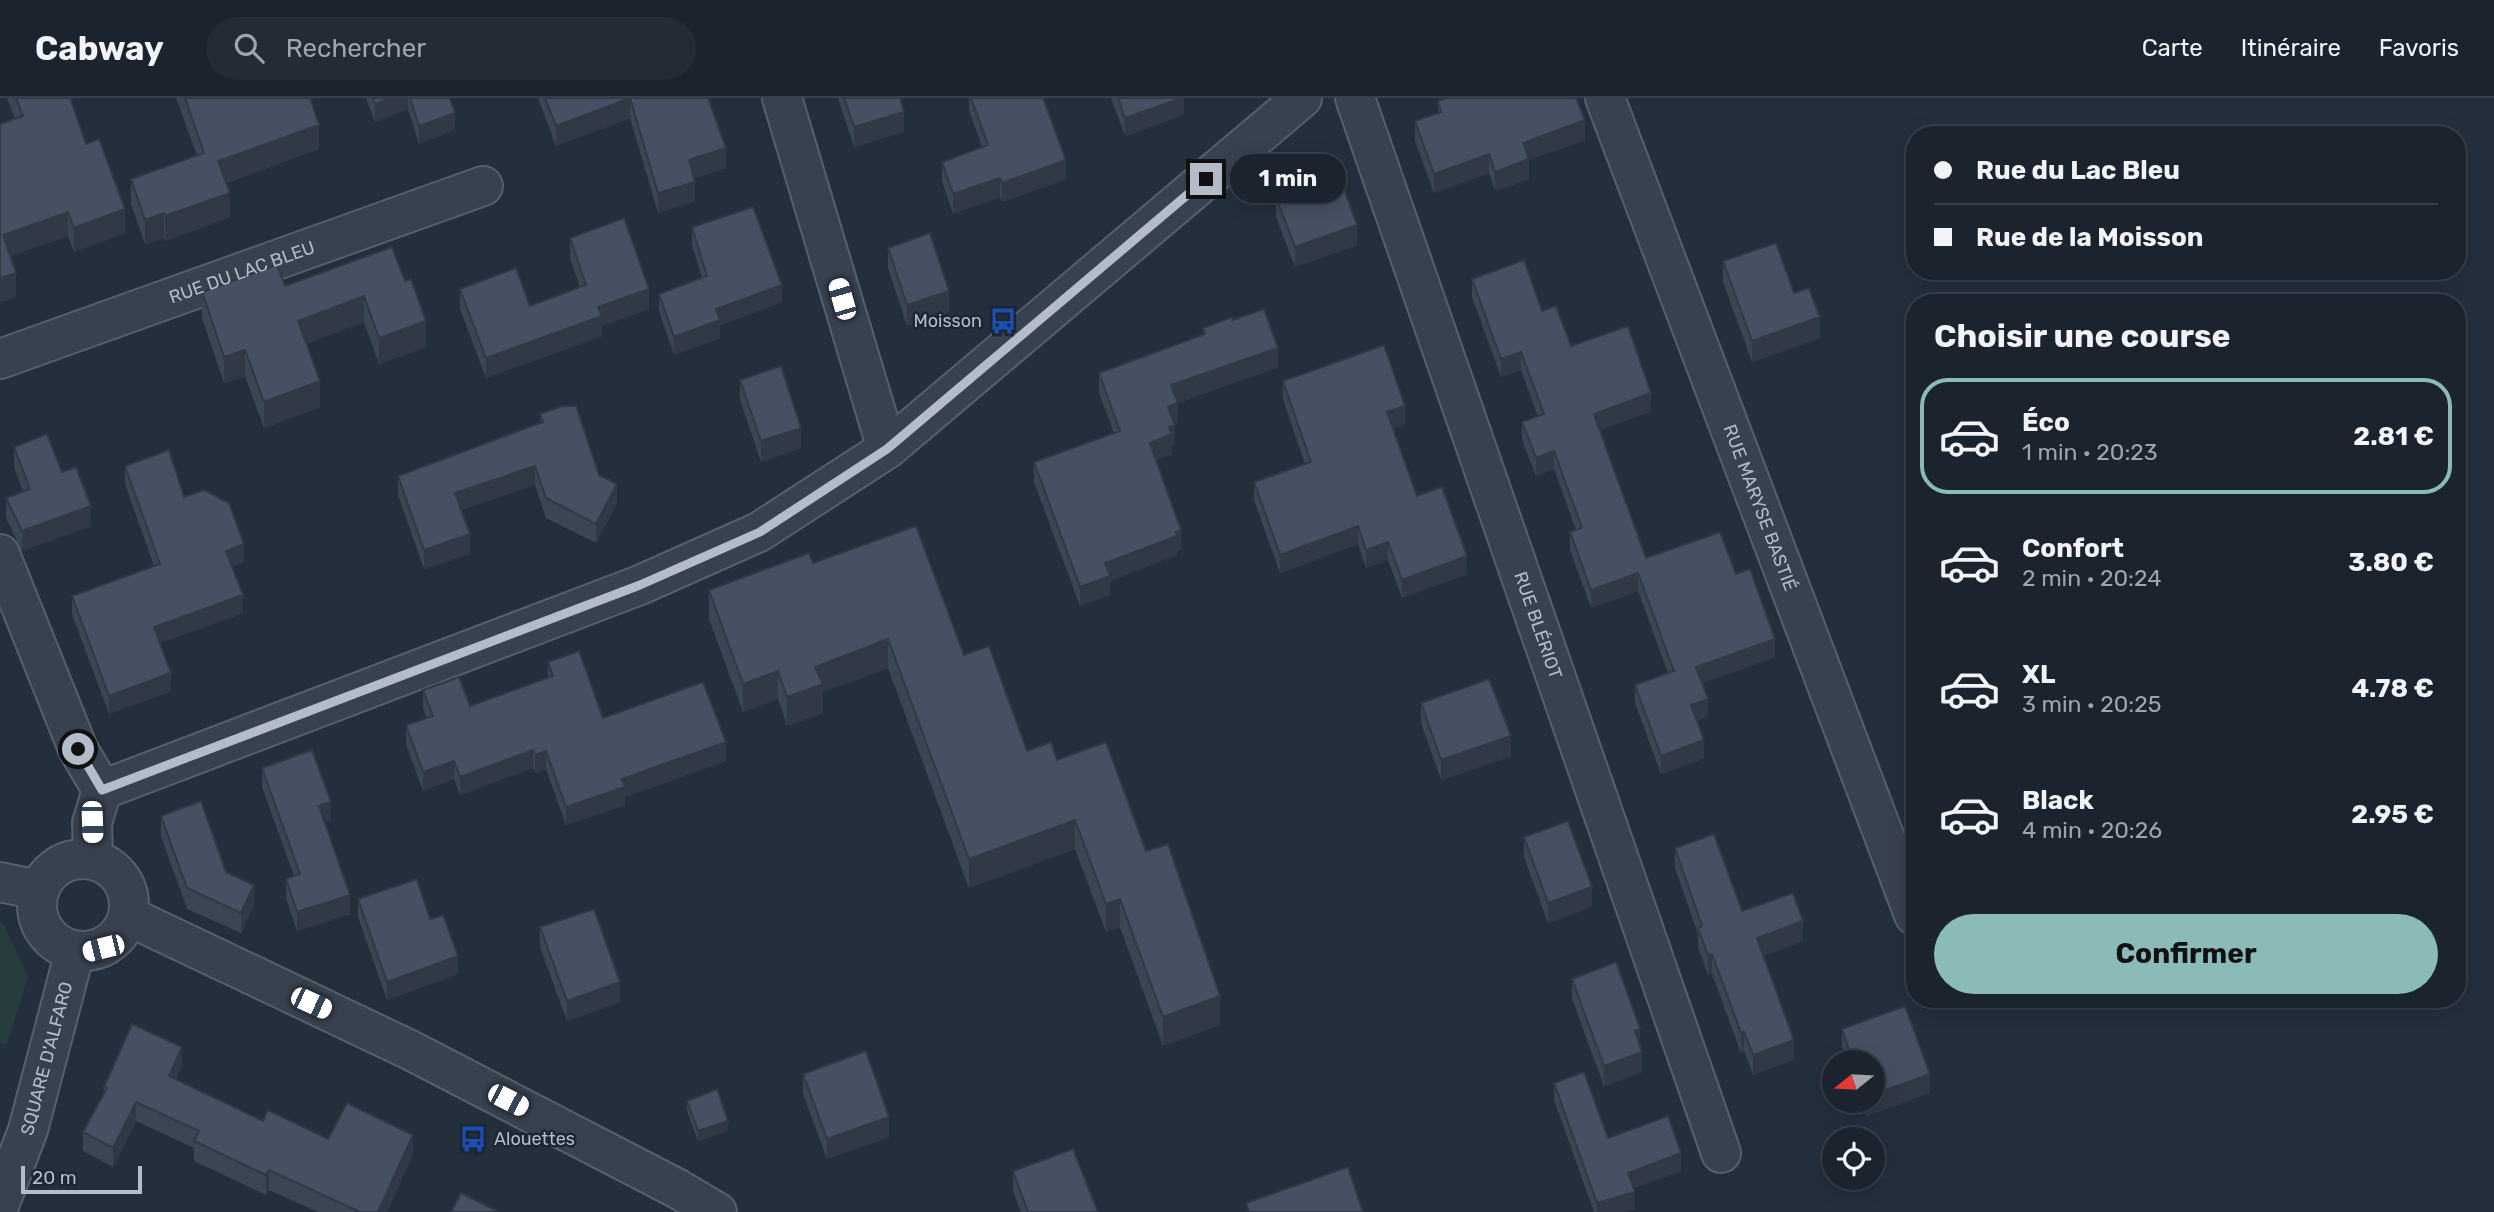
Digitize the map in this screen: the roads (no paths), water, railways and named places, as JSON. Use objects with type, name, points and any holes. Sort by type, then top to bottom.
[{"type":"street","points":[[782,98],[887,449]]},
{"type":"street","points":[[102,790],[652,580],[760,532],[887,449],[1302,98]]},
{"type":"street","name":"RUE BLÉRIOT","points":[[1355,98],[1721,1153]]},
{"type":"street","name":"RUE MARYSE BASTIÉ","points":[[1605,98],[1906,894]]},
{"type":"street","name":"RUE DU LAC BLEU","points":[[0,359],[483,186]]},
{"type":"street","points":[[0,554],[78,749],[102,790],[92,822],[93,859]]},
{"type":"street","points":[[93,859],[118,874],[130,901],[128,916],[123,929],[103,948],[75,951],[48,935],[40,921],[37,905],[39,890],[45,878],[67,861],[93,859]]},
{"type":"street","points":[[0,881],[39,890]]},
{"type":"street","points":[[128,916],[410,1050],[678,1189],[717,1212]]},
{"type":"street","name":"SQUARE D'ALFARO","points":[[0,1203],[28,1130],[75,951]]},
{"type":"place","name":"Moisson","points":[[1003,321]]},
{"type":"place","name":"Alouettes","points":[[473,1139]]}]
